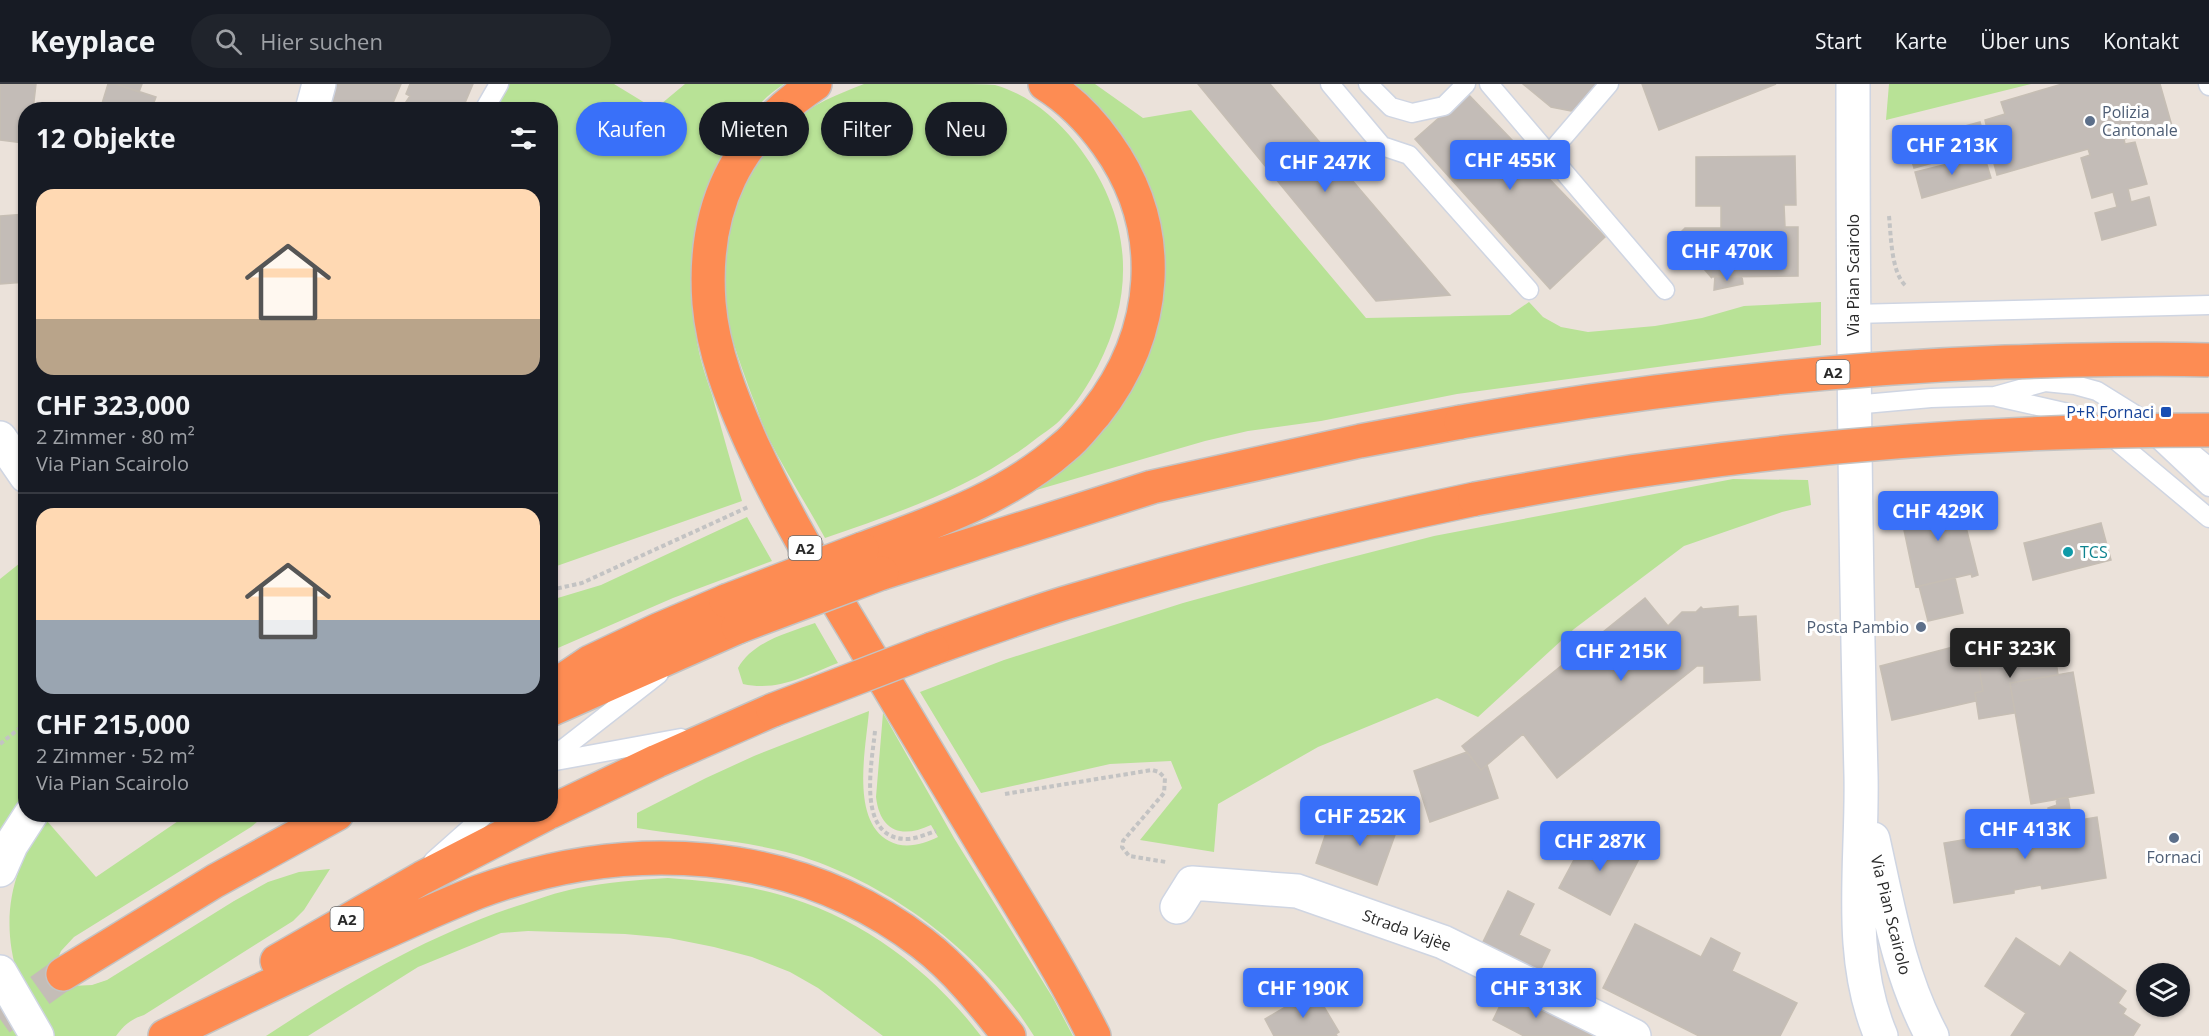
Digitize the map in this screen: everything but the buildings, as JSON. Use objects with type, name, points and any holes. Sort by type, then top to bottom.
[{"type":"highway","name":"A2","points":[[815,84],[780,109],[750,142],[728,179],[714,220],[708,262],[709,305],[716,348],[746,431],[803,545],[1053,960],[1094,1036]]},
{"type":"highway","name":"A2","points":[[558,706],[728,620],[872,561],[1011,486],[1039,468],[1066,446],[1109,396],[1126,366],[1138,335],[1146,298],[1148,264],[1146,231],[1139,204],[1113,152],[1076,108],[1045,84]]},
{"type":"highway","name":"A2","points":[[872,561],[1152,487],[1360,441],[1592,400],[1833,372],[2032,361],[2209,360]]},
{"type":"highway","points":[[558,808],[765,713],[932,649],[1063,604],[1230,555],[1401,515],[1475,499],[1656,468],[1843,446],[2007,434],[2209,430]]},
{"type":"highway","name":"A2","points":[[558,683],[590,662],[660,628],[728,620]]},
{"type":"highway","points":[[63,974],[215,881],[325,822]]},
{"type":"highway","name":"A2","points":[[155,1036],[365,909],[530,822]]},
{"type":"highway","name":"A2","points":[[165,1036],[312,964],[480,891],[536,875],[588,864],[630,858],[676,856],[718,860],[804,879],[843,894],[884,917],[923,944],[982,1002],[1009,1036]]},
{"type":"main road","points":[[314,102],[319,84]]},
{"type":"main road","name":"Via Pian Scairolo","points":[[1853,84],[1853,405],[1861,790],[1858,932],[1864,980],[1873,1018],[1881,1036]]},
{"type":"main road","points":[[0,438],[18,464]]},
{"type":"main road","name":"Via Pian Scairolo","points":[[1861,790],[1897,945],[1911,992],[1932,1036]]},
{"type":"main road","points":[[0,870],[11,845],[26,822]]},
{"type":"main road","name":"Strada Vajèe","points":[[1184,895],[1297,891],[1432,938],[1634,1036]]},
{"type":"main road","points":[[0,972],[37,1036]]},
{"type":"lane","points":[[489,102],[499,84]]},
{"type":"lane","points":[[1330,84],[1382,146],[1409,155],[1529,290]]},
{"type":"lane","points":[[1368,84],[1391,107],[1412,113],[1444,106],[1466,84]]},
{"type":"lane","points":[[1489,84],[1665,290]]},
{"type":"lane","points":[[1549,154],[1609,84]]},
{"type":"lane","points":[[1853,314],[2209,304]]},
{"type":"lane","points":[[1853,405],[1931,398],[1995,396],[2045,382],[2075,385],[2097,391],[2142,419],[2157,424],[2209,467]]},
{"type":"lane","points":[[1995,396],[2064,412],[2094,422],[2209,519]]},
{"type":"lane","points":[[2142,419],[2147,429],[2209,487]]},
{"type":"lane","points":[[558,754],[728,620]]},
{"type":"lane","points":[[558,759],[661,742],[709,731],[765,713]]},
{"type":"lane","points":[[365,909],[417,875],[477,822]]},
{"type":"path","points":[[1888,211],[1899,278],[1903,284],[1911,288]]},
{"type":"path","points":[[558,588],[582,583],[749,506],[754,516]]},
{"type":"path","points":[[876,724],[870,806],[876,820],[883,830],[897,838],[910,839],[936,831]]},
{"type":"path","points":[[0,744],[18,729]]},
{"type":"path","points":[[1005,794],[1152,770],[1159,772],[1165,778],[1164,793],[1126,837],[1122,847],[1129,856],[1186,865],[1184,895]]},
{"type":"green space","points":[[499,84],[614,84],[644,102],[576,102],[576,156],[687,156],[687,102],[663,102],[685,84],[784,84],[762,102],[699,102],[699,156],[723,156],[705,195],[698,219],[692,270],[694,322],[702,365],[742,501],[558,566],[558,102],[489,102]]},
{"type":"green space","points":[[864,84],[968,84],[995,85],[1029,100],[1059,124],[1093,168],[1107,195],[1117,223],[1122,251],[1123,279],[1119,308],[1111,337],[1098,366],[1077,400],[1056,424],[988,471],[936,497],[825,538],[769,439],[752,396],[727,318],[724,265],[734,212],[744,186],[761,156],[809,156],[809,109],[821,103],[821,156],[913,156],[913,102],[823,102]]},
{"type":"green space","points":[[1065,84],[1095,84],[1143,118],[1191,110],[1366,318],[1510,315],[1529,302],[1543,317],[1561,327],[1588,332],[1655,326],[1702,318],[1744,306],[1821,302],[1821,345],[1457,394],[1321,421],[1248,431],[1205,441],[1033,491],[1032,488],[1138,373],[1154,339],[1161,303],[1164,265],[1159,224]]},
{"type":"green space","points":[[1889,84],[2031,84],[1886,120]]},
{"type":"green space","points":[[1733,479],[1808,480],[1811,505],[1782,512],[1684,546],[1574,629],[1478,717],[1437,698],[1318,747],[1218,804],[1214,852],[1140,840],[1182,788],[1171,761],[1110,764],[981,793],[920,692],[1004,660],[1183,603],[1325,564],[1434,536]]},
{"type":"green space","points":[[747,517],[772,561],[673,598],[558,648],[558,598],[601,585]]},
{"type":"green space","points":[[18,565],[18,807],[0,837],[0,579]]},
{"type":"green space","points":[[815,623],[838,663],[780,684],[756,686],[743,684],[738,668],[753,651],[772,639]]},
{"type":"green space","points":[[869,711],[863,782],[869,817],[877,831],[895,844],[908,846],[938,837],[931,825],[910,831],[894,829],[882,818],[878,809],[876,797],[883,713],[954,838],[1053,998],[1073,1036],[1034,1036],[987,975],[958,947],[893,899],[858,880],[822,864],[786,852],[731,841],[637,828],[637,813],[706,778],[754,756]]},
{"type":"green space","points":[[48,822],[96,877],[177,822],[257,822],[74,937],[61,951],[57,960],[72,986],[92,985],[107,980],[268,882],[299,872],[330,869],[304,910],[293,921],[132,1021],[116,1036],[52,1036],[21,984],[13,955],[10,914],[17,875],[35,838]]},
{"type":"green space","points":[[668,878],[723,883],[777,894],[836,916],[891,948],[916,967],[961,1012],[981,1036],[883,1036],[818,988],[790,972],[752,957],[714,947],[669,938],[625,934],[528,931],[501,933],[418,967],[308,1036],[266,1036],[387,963],[484,918],[570,890],[612,883]]},
{"type":"green space","points":[[0,1004],[20,1036],[0,1036]]},
{"type":"tunnel","points":[[0,1019],[63,974]]},
{"type":"place","name":"Polizia Cantonale","points":[[2090,121]]},
{"type":"place","name":"P+R Fornaci","points":[[2166,412]]},
{"type":"place","name":"TCS","points":[[2068,552]]},
{"type":"place","name":"Posta Pambio","points":[[1921,627]]},
{"type":"place","name":"Fornaci","points":[[2174,838]]}]
